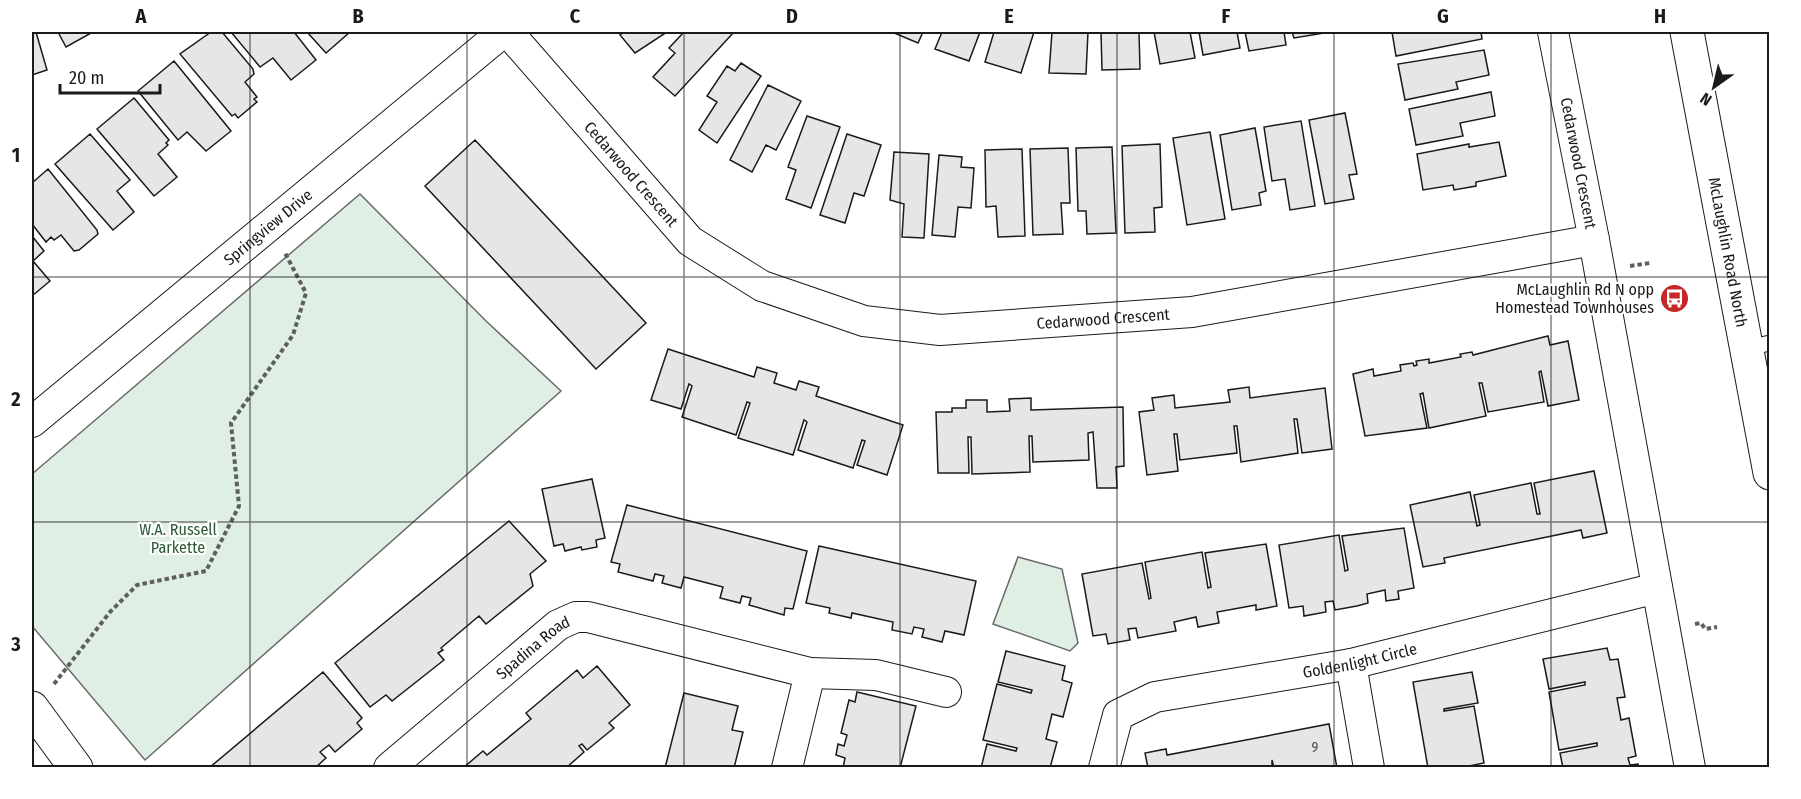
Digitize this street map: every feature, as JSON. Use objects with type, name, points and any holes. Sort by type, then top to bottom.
[{"type":"main road","name":"McLaughlin Road North","points":[[1687,32],[1758,346],[1770,473]]},
{"type":"main road","points":[[39,700],[76,768]]},
{"type":"street","name":"Springview Drive","points":[[32,422],[269,223],[503,32]]},
{"type":"street","name":"Cedarwood Crescent","points":[[508,32],[690,241],[762,286],[864,321],[940,330],[1192,312],[1594,240],[1553,32]]},
{"type":"street","points":[[1594,240],[1690,768]]},
{"type":"street","name":"Goldenlight Circle","points":[[1104,768],[1118,715],[1155,697],[1351,664],[1657,588]]},
{"type":"street","name":"Spadina Road","points":[[389,768],[558,625],[576,617],[601,618],[810,673],[876,675],[945,692]]},
{"type":"street","points":[[1351,664],[1370,768]]},
{"type":"street","points":[[787,768],[810,673]]},
{"type":"path","points":[[39,700],[63,676],[110,612],[136,585],[206,571],[239,506],[231,423],[293,335],[306,293],[269,223]]},
{"type":"green space","name":"W.A. Russell Parkette","points":[[360,194],[486,321],[561,391],[145,760],[32,626],[32,474]]},
{"type":"green space","points":[[1018,557],[1062,569],[1078,643],[1070,651],[993,624]]},
{"type":"building","points":[[32,32],[36,32],[47,70],[32,75]]},
{"type":"building","points":[[58,32],[93,32],[66,47]]},
{"type":"building","points":[[211,32],[222,32],[253,69],[254,74],[245,82],[257,97],[254,99],[257,102],[238,118],[235,114],[232,116],[180,54]]},
{"type":"building","points":[[231,32],[294,32],[316,60],[291,80],[273,58],[260,67]]},
{"type":"building","points":[[307,32],[350,32],[326,53]]},
{"type":"building","points":[[624,32],[667,32],[635,53],[620,35]]},
{"type":"building","points":[[684,32],[734,32],[675,96],[653,77],[675,53],[669,48]]},
{"type":"building","points":[[892,32],[923,32],[918,43]]},
{"type":"building","points":[[942,32],[980,32],[969,61],[935,49]]},
{"type":"building","points":[[994,32],[1034,32],[1021,73],[985,62]]},
{"type":"building","points":[[1052,32],[1088,32],[1086,74],[1049,73]]},
{"type":"building","points":[[1101,32],[1139,32],[1140,69],[1102,70]]},
{"type":"building","points":[[1154,32],[1190,32],[1195,58],[1160,64]]},
{"type":"building","points":[[1199,32],[1237,32],[1240,48],[1203,55]]},
{"type":"building","points":[[1245,32],[1284,32],[1286,45],[1249,51]]},
{"type":"building","points":[[1292,32],[1330,32],[1294,38]]},
{"type":"building","points":[[1392,32],[1481,32],[1482,39],[1396,56]]},
{"type":"building","points":[[1484,50],[1489,75],[1456,82],[1458,89],[1405,100],[1398,64]]},
{"type":"building","points":[[174,61],[231,131],[206,151],[187,132],[178,140],[138,91]]},
{"type":"building","points":[[741,63],[761,76],[717,143],[699,130],[717,102],[707,96],[727,66],[735,71]]},
{"type":"building","points":[[768,85],[801,101],[776,150],[766,145],[752,172],[730,160]]},
{"type":"building","points":[[1491,92],[1495,116],[1460,123],[1463,136],[1416,145],[1409,109]]},
{"type":"building","points":[[134,98],[169,140],[166,143],[168,145],[158,154],[177,177],[154,196],[97,129]]},
{"type":"building","points":[[1345,113],[1357,174],[1349,175],[1354,199],[1325,204],[1309,120]]},
{"type":"building","points":[[807,116],[840,127],[811,208],[786,199],[796,170],[788,167]]},
{"type":"building","points":[[1301,121],[1315,206],[1290,210],[1285,179],[1272,181],[1264,127]]},
{"type":"building","points":[[1255,128],[1266,191],[1259,193],[1261,205],[1232,210],[1220,135]]},
{"type":"building","points":[[1210,132],[1225,219],[1187,225],[1173,138]]},
{"type":"building","points":[[90,134],[130,180],[117,191],[134,212],[113,230],[55,164]]},
{"type":"building","points":[[847,134],[881,145],[864,196],[854,193],[845,223],[820,215]]},
{"type":"building","points":[[475,140],[646,323],[596,369],[425,186]]},
{"type":"building","points":[[1499,142],[1506,176],[1476,182],[1476,186],[1454,190],[1453,185],[1423,190],[1417,154],[1469,144],[1469,147]]},
{"type":"building","points":[[1160,144],[1162,207],[1154,208],[1155,232],[1125,233],[1122,146]]},
{"type":"building","points":[[1112,147],[1116,233],[1087,234],[1086,211],[1078,211],[1076,148]]},
{"type":"building","points":[[1068,148],[1070,203],[1061,203],[1063,234],[1033,235],[1030,149]]},
{"type":"building","points":[[1022,149],[1025,236],[998,237],[996,206],[986,207],[985,150]]},
{"type":"building","points":[[894,152],[929,154],[924,238],[902,237],[904,204],[890,200]]},
{"type":"building","points":[[939,155],[962,157],[961,167],[974,168],[971,208],[958,207],[955,237],[932,235]]},
{"type":"building","points":[[48,169],[97,230],[98,234],[79,250],[74,251],[61,235],[54,240],[51,237],[46,242],[32,224],[32,183]]},
{"type":"building","points":[[32,236],[44,251],[33,261],[50,281],[32,296]]},
{"type":"building","points":[[1548,336],[1550,345],[1568,341],[1579,400],[1548,406],[1541,371],[1539,372],[1544,402],[1488,412],[1482,383],[1479,383],[1486,416],[1429,428],[1423,393],[1420,394],[1427,428],[1365,436],[1353,374],[1373,369],[1374,376],[1401,371],[1400,365],[1413,363],[1414,366],[1417,365],[1416,361],[1429,359],[1429,363],[1461,357],[1460,354],[1472,352],[1473,355]]},
{"type":"building","points":[[668,349],[754,377],[757,367],[777,373],[774,383],[796,390],[799,381],[819,387],[816,396],[903,425],[887,475],[857,465],[865,441],[862,440],[853,468],[798,450],[807,422],[804,420],[793,455],[738,438],[750,403],[747,402],[736,435],[682,417],[692,386],[689,384],[681,409],[651,400]]},
{"type":"building","points":[[1249,387],[1250,398],[1325,388],[1332,449],[1302,453],[1297,419],[1294,419],[1298,453],[1241,462],[1237,426],[1234,426],[1237,453],[1180,460],[1177,434],[1174,434],[1178,471],[1147,475],[1139,412],[1154,410],[1152,398],[1174,395],[1175,408],[1230,402],[1228,390]]},
{"type":"building","points":[[1031,398],[1031,410],[1123,407],[1124,466],[1116,467],[1117,488],[1097,488],[1093,432],[1088,433],[1089,460],[1033,462],[1032,436],[1029,436],[1030,472],[972,474],[971,437],[968,437],[969,473],[938,473],[936,412],[952,412],[952,408],[966,408],[966,400],[987,400],[987,412],[1010,411],[1009,399]]},
{"type":"building","points":[[1594,471],[1607,533],[1583,538],[1581,530],[1444,558],[1445,563],[1423,567],[1410,505],[1470,492],[1477,526],[1480,525],[1474,495],[1531,483],[1537,514],[1540,514],[1534,483]]},
{"type":"building","points":[[592,479],[605,538],[596,540],[597,547],[582,550],[581,547],[565,551],[563,544],[554,546],[542,489]]},
{"type":"building","points":[[627,505],[807,551],[793,609],[785,608],[784,615],[749,605],[751,598],[742,596],[740,603],[720,598],[723,587],[684,577],[681,588],[662,583],[664,576],[655,574],[653,581],[618,572],[620,564],[611,562]]},
{"type":"building","points":[[509,521],[546,561],[530,574],[533,586],[486,624],[479,616],[441,648],[443,650],[438,653],[444,660],[392,701],[386,695],[370,707],[335,663]]},
{"type":"building","points":[[1404,528],[1414,588],[1398,591],[1399,599],[1386,601],[1385,590],[1367,594],[1368,603],[1357,606],[1335,610],[1333,601],[1325,602],[1326,612],[1304,616],[1303,606],[1289,608],[1279,545],[1339,535],[1345,571],[1348,570],[1342,536]]},
{"type":"building","points":[[1266,544],[1277,606],[1256,610],[1256,605],[1217,612],[1219,623],[1198,627],[1196,617],[1174,622],[1176,631],[1138,638],[1136,628],[1128,629],[1130,640],[1108,644],[1106,634],[1093,636],[1082,574],[1142,563],[1149,599],[1151,598],[1145,562],[1202,552],[1208,588],[1211,587],[1205,553]]},
{"type":"building","points":[[819,546],[976,581],[964,635],[945,631],[942,642],[922,637],[924,629],[914,627],[912,634],[892,630],[893,622],[852,613],[851,618],[829,613],[830,608],[806,603]]},
{"type":"building","points":[[1607,648],[1610,660],[1618,659],[1625,697],[1617,698],[1621,720],[1629,718],[1636,756],[1628,758],[1630,765],[1638,764],[1639,768],[1563,768],[1560,753],[1597,746],[1597,743],[1559,750],[1549,692],[1585,685],[1585,682],[1549,689],[1543,659]]},
{"type":"building","points":[[1006,651],[1065,666],[1062,680],[1072,683],[1063,717],[1052,714],[1046,739],[1057,742],[1050,768],[981,768],[987,744],[1016,751],[1017,748],[983,740],[997,684],[1031,693],[1032,690],[998,682]]},
{"type":"building","points":[[597,666],[630,705],[609,723],[614,728],[587,750],[582,744],[579,746],[584,752],[566,768],[463,768],[483,751],[487,755],[531,719],[526,713],[577,670],[583,678]]},
{"type":"building","points":[[323,672],[362,718],[357,723],[362,729],[335,752],[329,745],[320,752],[326,758],[315,768],[209,768]]},
{"type":"building","points":[[1472,672],[1478,703],[1444,709],[1444,711],[1474,706],[1484,763],[1459,768],[1428,768],[1413,682]]},
{"type":"building","points":[[857,692],[916,706],[900,768],[843,768],[845,758],[836,755],[838,744],[844,746],[847,735],[841,733],[849,700],[855,702]]},
{"type":"building","points":[[684,693],[738,706],[732,730],[743,732],[734,768],[665,768]]},
{"type":"building","points":[[1329,724],[1337,768],[1274,768],[1272,760],[1272,768],[1148,768],[1145,753],[1166,749],[1167,755]]},
{"type":"place","name":"McLaughlin Rd N opp Homestead Townhouses","points":[[1675,298]]}]
